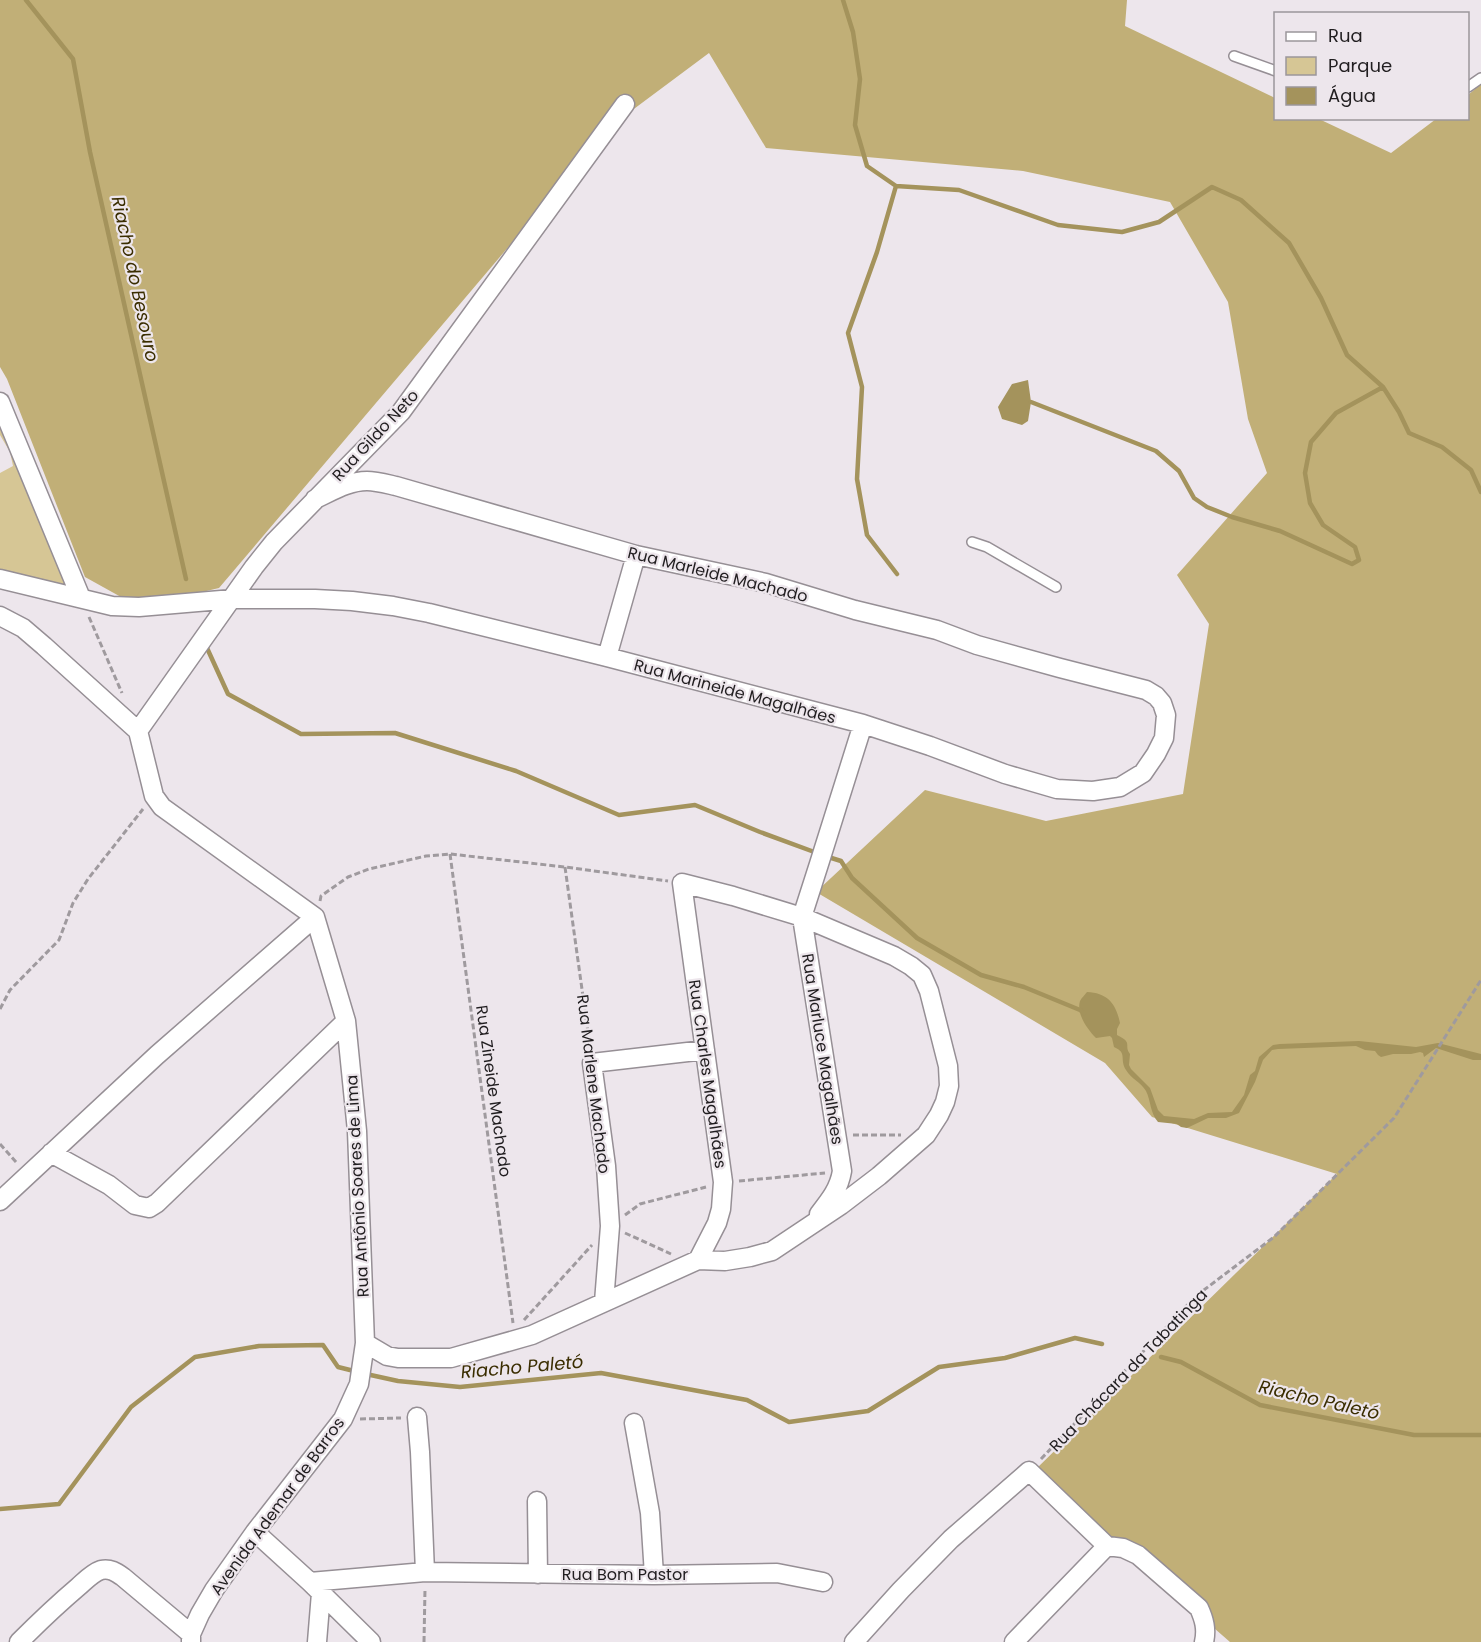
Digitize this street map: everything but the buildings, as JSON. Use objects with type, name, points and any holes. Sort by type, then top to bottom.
[{"type":"street","name":"Rua Gildo Neto","points":[[138,731],[274,542],[401,412],[626,105]]},
{"type":"street","points":[[0,402],[81,598]]},
{"type":"street","name":"Rua Marleide Machado","points":[[315,499],[357,482],[369,481],[396,486],[636,555],[766,583],[855,610],[937,630],[977,645],[1146,690],[1156,696]]},
{"type":"street","points":[[607,657],[636,555]]},
{"type":"street","name":"Rua Marineide Magalhães","points":[[0,579],[112,606],[139,607],[233,599],[315,599],[393,606],[429,613],[862,724],[1005,774],[1057,789],[1093,791],[1120,788],[1143,773],[1164,738],[1166,715],[1162,703],[1156,696]]},
{"type":"street","points":[[0,616],[23,628],[138,731],[154,796],[162,807],[315,917],[157,1055],[0,1201]]},
{"type":"street","name":"Rua Marluce Magalhães","points":[[842,1171],[802,917],[862,724]]},
{"type":"street","points":[[365,1343],[387,1356],[398,1358],[451,1358],[531,1335],[698,1260],[725,1261],[772,1251],[841,1205],[926,1135],[939,1115],[949,1086],[948,1066],[929,991],[922,975],[894,956],[802,917],[682,883]]},
{"type":"street","name":"Rua Charles Magalhães","points":[[682,883],[723,1182],[721,1209],[717,1223],[698,1260]]},
{"type":"street","name":"Rua Antônio Soares de Lima","points":[[315,917],[346,1021],[357,1131],[365,1343],[361,1376]]},
{"type":"street","points":[[51,1153],[110,1185],[135,1205],[149,1208],[157,1203],[346,1021]]},
{"type":"street","points":[[592,1063],[705,1050]]},
{"type":"street","name":"Rua Marlene Machado","points":[[592,1063],[606,1166],[610,1226],[604,1302]]},
{"type":"street","points":[[809,1227],[832,1198],[840,1184],[842,1171]]},
{"type":"street","name":"Avenida Ademar de Barros","points":[[191,1638],[200,1614],[214,1590],[255,1532],[343,1419],[361,1376]]},
{"type":"street","points":[[417,1417],[426,1572]]},
{"type":"street","points":[[634,1423],[650,1513],[654,1575]]},
{"type":"street","points":[[854,1642],[951,1539],[1029,1471],[1107,1546],[1123,1548],[1138,1555],[1199,1608],[1206,1627],[1204,1642]]},
{"type":"street","points":[[537,1501],[538,1574]]},
{"type":"street","points":[[255,1532],[316,1587],[371,1642]]},
{"type":"street","points":[[1014,1642],[1107,1546]]},
{"type":"street","points":[[19,1642],[94,1573],[102,1570],[115,1571],[123,1576],[191,1638]]},
{"type":"street","name":"Rua Bom Pastor","points":[[316,1587],[426,1572],[654,1575],[777,1573],[823,1582]]},
{"type":"street","points":[[316,1587],[317,1642]]},
{"type":"lane","points":[[1234,56],[1274,71]]},
{"type":"lane","points":[[972,542],[987,547],[1056,587]]},
{"type":"path","points":[[81,598],[125,700]]},
{"type":"path","points":[[0,1010],[10,990],[59,940],[73,903],[88,879],[154,796]]},
{"type":"path","points":[[315,917],[321,896],[348,877],[369,869],[426,856],[450,854],[682,883]]},
{"type":"path","name":"Rua Zineide Machado","points":[[450,854],[514,1331]]},
{"type":"path","name":"Rua Marlene Machado","points":[[565,867],[592,1063]]},
{"type":"path","name":"Rua Chácara da Tabatinga","points":[[1029,1471],[1196,1296],[1274,1238],[1394,1118],[1481,980]]},
{"type":"path","points":[[836,1135],[926,1135]]},
{"type":"path","points":[[0,1144],[28,1175]]},
{"type":"path","points":[[522,1322],[610,1226],[640,1204],[723,1182],[842,1171]]},
{"type":"path","points":[[610,1226],[666,1252],[698,1260]]},
{"type":"path","points":[[343,1419],[417,1417]]},
{"type":"path","points":[[424,1642],[426,1572]]},
{"type":"green space","points":[[0,418],[66,585],[63,587],[0,574],[0,473],[13,466],[10,452],[0,435]]},
{"type":"shaded area","points":[[0,0],[1127,0],[1125,26],[1274,98],[1274,120],[1321,120],[1391,153],[1435,120],[1469,120],[1469,94],[1481,84],[1481,1642],[1230,1642],[1034,1471],[1337,1174],[1152,1117],[1105,1063],[816,892],[925,790],[1046,821],[1183,794],[1209,624],[1177,575],[1267,473],[1248,419],[1228,302],[1170,202],[1023,171],[766,148],[709,53],[611,126],[219,588],[139,607],[85,577],[7,379],[0,367]]},
{"type":"water","points":[[1028,380],[1031,402],[1028,421],[1022,425],[1002,419],[998,407],[1012,384]]},
{"type":"water","points":[[1087,992],[1106,997],[1113,1005],[1120,1023],[1117,1035],[1127,1042],[1130,1054],[1129,1065],[1150,1088],[1158,1110],[1164,1116],[1194,1119],[1208,1113],[1232,1112],[1244,1095],[1259,1057],[1273,1045],[1359,1041],[1416,1047],[1438,1043],[1481,1054],[1481,1060],[1473,1060],[1436,1048],[1424,1057],[1420,1052],[1381,1057],[1375,1051],[1356,1046],[1272,1050],[1263,1060],[1239,1113],[1226,1118],[1208,1118],[1187,1128],[1181,1127],[1177,1124],[1158,1122],[1153,1115],[1146,1091],[1126,1070],[1122,1054],[1114,1047],[1112,1038],[1110,1036],[1096,1038],[1086,1026],[1079,1006]]},
{"type":"waterway","name":"Riacho do Besouro","points":[[26,0],[73,59],[90,152],[186,579]]},
{"type":"waterway","points":[[843,0],[853,32],[860,79],[855,125],[867,166],[896,186],[959,190],[1058,225],[1122,232],[1159,222],[1212,187],[1241,200],[1289,243],[1321,298],[1347,355],[1383,387],[1409,433],[1442,447],[1471,470],[1481,492]]},
{"type":"waterway","points":[[896,186],[877,252],[848,333],[862,387],[857,479],[867,535],[897,574]]},
{"type":"waterway","points":[[1031,402],[1156,451],[1179,471],[1194,498],[1207,507],[1280,531],[1352,564],[1359,560],[1355,547],[1323,525],[1310,503],[1305,473],[1311,442],[1336,413],[1383,387]]},
{"type":"waterway","name":"Riacho do Besouro","points":[[207,648],[228,694],[301,734],[395,733],[516,771],[619,815],[695,805],[817,853]]},
{"type":"waterway","name":"Riacho do Besouro","points":[[825,856],[841,861],[852,878],[917,938],[981,975],[1024,987],[1084,1013]]},
{"type":"waterway","name":"Riacho Paletó","points":[[366,1374],[398,1381],[460,1387],[601,1373],[747,1400],[789,1422],[868,1411],[939,1367],[1005,1358],[1075,1338],[1102,1344]]},
{"type":"waterway","name":"Riacho Paletó","points":[[0,1509],[59,1504],[131,1407],[195,1357],[259,1346],[323,1345],[338,1367],[358,1372]]},
{"type":"waterway","name":"Riacho Paletó","points":[[1161,1357],[1181,1362],[1260,1405],[1414,1435],[1481,1435]]}]
